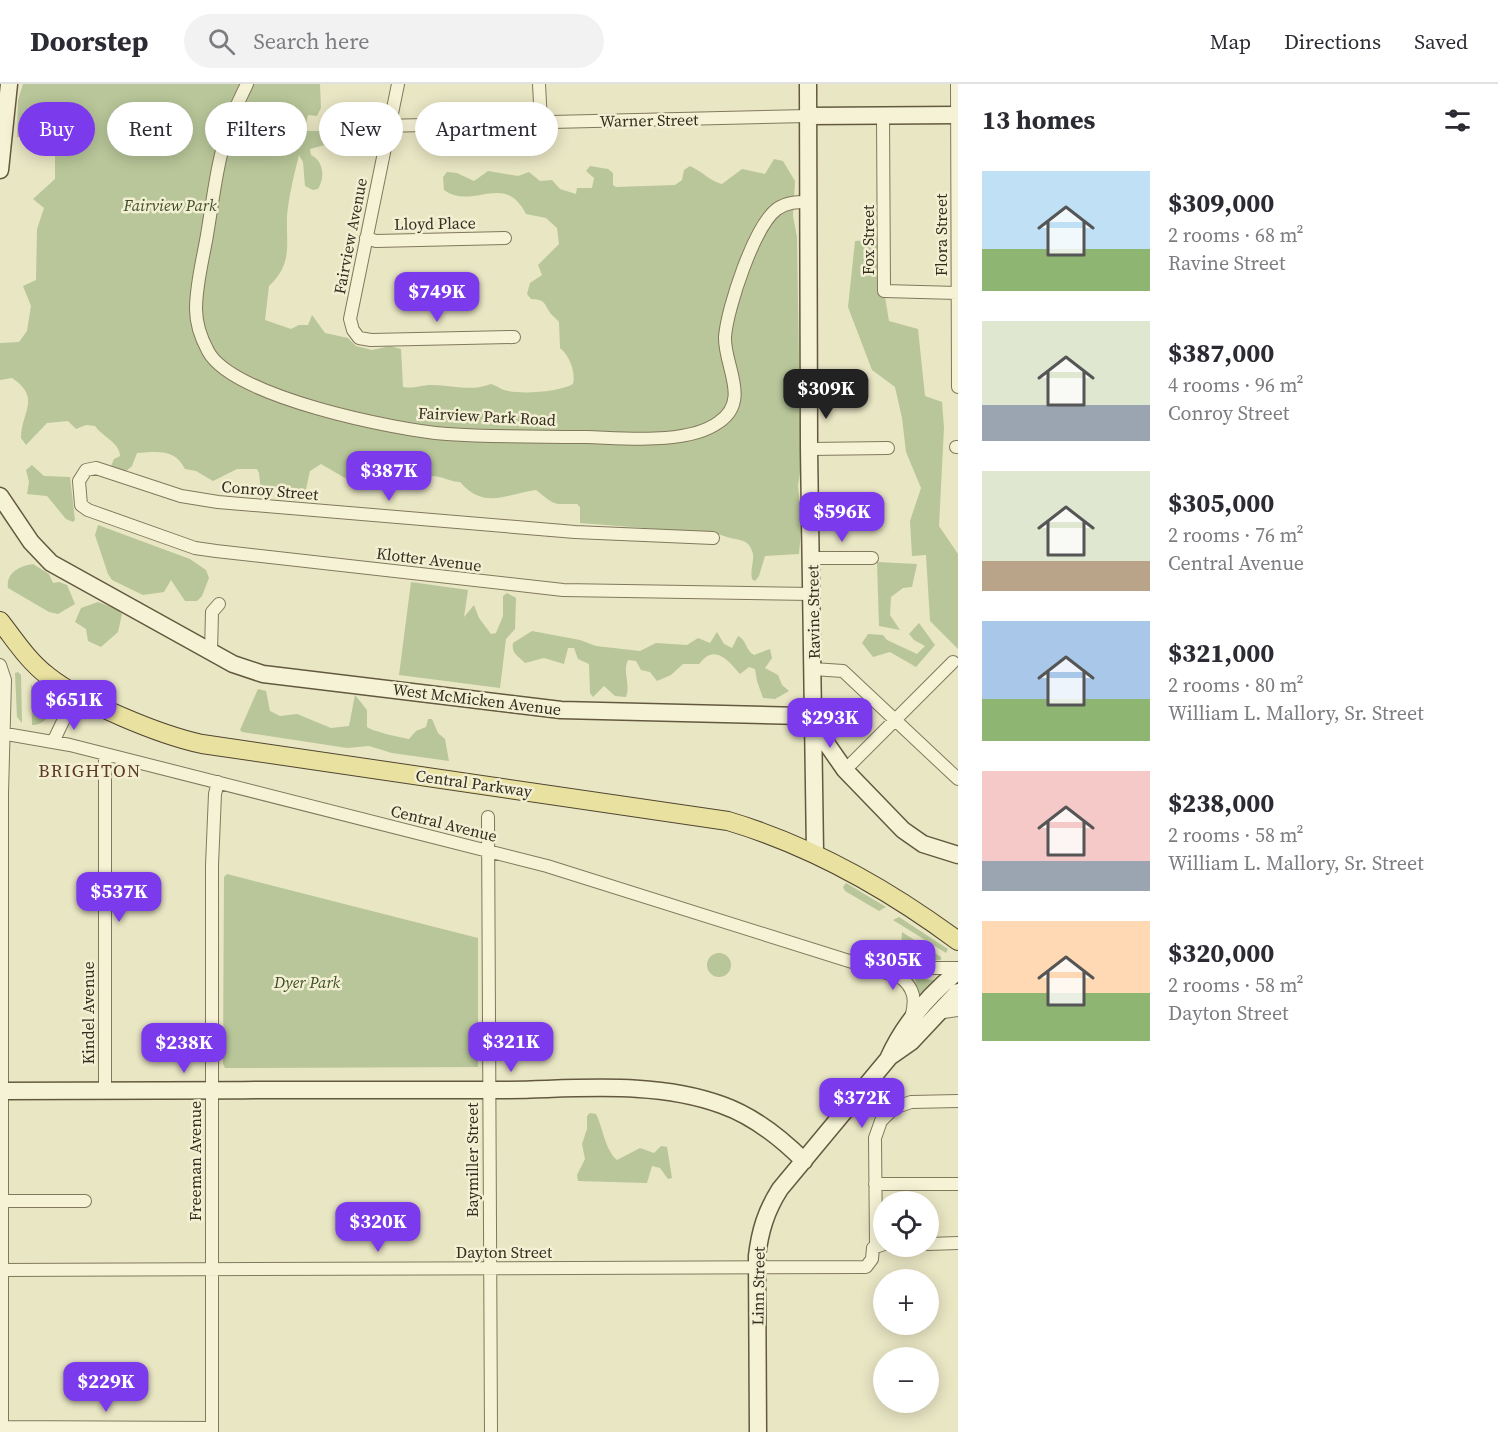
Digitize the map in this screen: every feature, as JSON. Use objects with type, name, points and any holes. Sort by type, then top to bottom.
[{"type":"main road","name":"Central Parkway","points":[[0,621],[30,660],[47,676],[76,694],[147,727],[190,742],[708,817],[762,831],[815,852],[903,903],[958,941]]},
{"type":"street","points":[[0,170],[9,84]]},
{"type":"street","name":"Fairview Park Road","points":[[247,84],[228,127],[220,158],[198,286],[197,322],[208,352],[224,370],[270,394],[388,424],[446,434],[637,438],[682,435],[713,426],[723,420],[735,398],[736,388],[726,355],[725,336],[731,302],[746,263],[774,212],[787,204],[808,202]]},
{"type":"street","name":"Fairview Avenue","points":[[394,102],[398,84]]},
{"type":"street","points":[[539,84],[540,102]]},
{"type":"street","name":"Ravine Street","points":[[807,84],[809,449],[815,852]]},
{"type":"street","name":"Flora Street","points":[[957,84],[958,387]]},
{"type":"street","name":"Fox Street","points":[[883,115],[884,291],[957,293]]},
{"type":"street","name":"Warner Street","points":[[558,122],[957,115]]},
{"type":"street","name":"Fairview Avenue","points":[[383,156],[350,324],[356,335],[364,339],[514,337]]},
{"type":"street","name":"Lloyd Place","points":[[366,238],[376,241],[505,238]]},
{"type":"street","points":[[809,449],[888,448]]},
{"type":"street","name":"Conroy Street","points":[[82,474],[86,470],[96,468],[181,496],[218,502],[575,532],[713,538]]},
{"type":"street","name":"Klotter Avenue","points":[[82,474],[81,505],[88,510],[195,548],[563,590],[812,594]]},
{"type":"street","name":"West McMicken Avenue","points":[[0,496],[31,542],[51,563],[233,664],[263,674],[561,710],[802,716],[813,724]]},
{"type":"street","points":[[812,558],[872,558]]},
{"type":"street","points":[[211,652],[212,612],[219,604]]},
{"type":"street","points":[[845,770],[953,662]]},
{"type":"street","points":[[0,665],[5,680],[2,697],[1,1427],[212,1430]]},
{"type":"street","points":[[813,669],[843,671],[958,779]]},
{"type":"street","points":[[53,742],[76,694]]},
{"type":"street","points":[[813,724],[845,770],[913,838],[958,855]]},
{"type":"street","name":"Central Avenue","points":[[2,733],[105,754],[587,877],[870,967],[900,977],[908,983],[914,998],[910,1022]]},
{"type":"street","name":"Kindel Avenue","points":[[105,754],[105,1091]]},
{"type":"street","name":"Freeman Avenue","points":[[212,1430],[212,865],[215,794],[218,782]]},
{"type":"street","name":"Baymiller Street","points":[[488,817],[491,1432]]},
{"type":"street","name":"Central Avenue","points":[[870,967],[958,970]]},
{"type":"street","points":[[888,1059],[899,1035],[958,970]]},
{"type":"street","points":[[888,1059],[911,1042],[958,992]]},
{"type":"street","points":[[936,1014],[958,1010]]},
{"type":"street","name":"Linn Street","points":[[758,1432],[757,1268],[759,1236],[770,1205],[888,1059]]},
{"type":"street","points":[[1,1091],[636,1090],[686,1096],[722,1105],[774,1134],[804,1161]]},
{"type":"street","points":[[876,1191],[875,1138],[887,1114],[911,1102],[958,1101]]},
{"type":"street","points":[[876,1184],[958,1184]]},
{"type":"street","points":[[0,1201],[86,1201]]},
{"type":"street","points":[[939,1244],[958,1244]]},
{"type":"street","name":"Dayton Street","points":[[0,1270],[866,1267],[872,1259],[873,1251]]},
{"type":"green space","name":"Fairview Park","points":[[23,84],[320,84],[319,112],[317,116],[308,115],[307,119],[307,102],[205,102],[205,156],[299,156],[287,216],[287,253],[282,270],[269,286],[265,320],[291,329],[299,325],[308,325],[312,315],[325,333],[348,338],[356,346],[372,350],[390,346],[401,349],[403,387],[432,385],[469,388],[491,384],[511,392],[529,392],[549,391],[573,384],[574,374],[571,364],[560,348],[559,322],[543,302],[531,299],[527,294],[530,283],[542,275],[538,265],[559,244],[557,228],[546,218],[526,214],[518,201],[508,195],[498,193],[466,197],[444,190],[443,177],[447,172],[457,173],[474,181],[488,171],[518,176],[529,172],[540,181],[552,180],[560,189],[576,194],[577,188],[592,188],[594,178],[586,171],[590,166],[608,169],[613,173],[613,185],[616,187],[675,185],[682,180],[684,170],[690,166],[722,184],[742,169],[765,174],[774,159],[783,161],[795,181],[793,216],[797,237],[800,425],[803,451],[798,486],[802,521],[799,554],[765,556],[759,576],[755,581],[752,579],[753,554],[749,545],[743,541],[708,532],[580,523],[580,507],[577,504],[555,503],[536,490],[505,497],[487,498],[469,491],[460,482],[436,476],[420,480],[410,489],[385,479],[345,478],[321,464],[310,471],[306,489],[295,501],[285,484],[271,492],[261,492],[257,469],[237,469],[213,481],[196,471],[185,469],[181,462],[171,454],[137,453],[132,466],[125,472],[112,470],[114,459],[120,456],[119,451],[95,426],[86,425],[76,429],[68,421],[47,423],[26,445],[21,438],[28,399],[21,385],[12,378],[0,380],[0,343],[19,342],[27,331],[31,306],[23,286],[36,280],[37,229],[44,208],[33,199],[55,179],[55,156],[95,156],[95,102],[18,102],[17,137],[18,100]]},
{"type":"green space","name":"Fairview Park","points":[[307,131],[319,131],[319,147],[310,149],[311,155],[319,161],[322,170],[322,180],[318,189],[313,190],[305,186],[303,162],[300,156],[307,156]]},
{"type":"green space","points":[[884,239],[884,291],[889,321],[918,329],[925,396],[942,402],[944,428],[939,526],[958,554],[958,649],[930,621],[926,555],[912,556],[910,521],[921,488],[906,452],[895,387],[872,370],[848,307],[855,241]]},
{"type":"green space","points":[[32,465],[44,476],[70,477],[75,520],[73,522],[66,519],[47,496],[27,494],[29,482],[26,470]]},
{"type":"green space","points":[[98,525],[190,559],[206,570],[209,578],[202,596],[197,601],[185,601],[171,580],[164,592],[143,595],[112,580],[95,535]]},
{"type":"green space","points":[[877,562],[917,564],[912,587],[903,588],[891,597],[890,615],[900,630],[879,626]]},
{"type":"green space","points":[[33,564],[49,574],[53,583],[59,582],[67,585],[75,604],[58,614],[49,612],[8,588],[9,578],[14,571]]},
{"type":"green space","points":[[411,582],[468,590],[464,617],[474,605],[479,618],[491,634],[496,633],[503,616],[503,596],[507,593],[516,598],[515,629],[506,639],[500,688],[399,675]]},
{"type":"green space","points":[[98,602],[117,609],[122,614],[118,632],[101,647],[88,641],[86,629],[75,622],[81,608]]},
{"type":"green space","points":[[919,623],[935,645],[916,667],[890,652],[873,657],[862,643],[868,634],[883,635],[887,640],[917,654],[925,646],[909,634]]},
{"type":"green space","points":[[532,631],[580,640],[596,646],[640,651],[656,643],[687,645],[698,638],[710,643],[717,632],[724,644],[732,648],[738,636],[754,655],[770,649],[772,658],[765,668],[778,675],[782,685],[789,691],[775,699],[763,698],[755,669],[749,667],[740,674],[725,659],[716,654],[706,657],[699,664],[683,664],[671,675],[657,681],[650,672],[641,670],[636,661],[628,660],[626,697],[615,696],[604,686],[593,697],[590,693],[589,664],[578,659],[574,648],[568,648],[564,664],[544,658],[525,663],[516,654],[513,643]]},
{"type":"green space","points":[[18,672],[21,675],[22,723],[17,717],[15,673]]},
{"type":"green space","points":[[31,685],[53,704],[49,716],[36,725],[32,725]]},
{"type":"green space","points":[[258,689],[266,691],[270,711],[280,716],[297,714],[331,728],[349,726],[355,695],[367,710],[367,727],[370,729],[409,739],[416,731],[426,727],[428,719],[432,719],[438,733],[445,739],[449,761],[392,753],[369,746],[347,748],[242,732],[240,730]]},
{"type":"green space","name":"Dyer Park","points":[[227,874],[478,938],[478,1067],[225,1068],[223,1064],[224,877]]},
{"type":"green space","points":[[846,883],[886,907],[879,911],[845,891],[843,887]]},
{"type":"green space","points":[[899,917],[948,949],[946,953],[893,920]]},
{"type":"green space","points":[[902,932],[941,957],[941,960],[900,960]]},
{"type":"green space","points":[[719,953],[728,956],[731,965],[728,974],[719,977],[710,974],[707,965],[710,956]]},
{"type":"green space","points":[[915,977],[937,981],[919,1002]]},
{"type":"green space","points":[[590,1113],[596,1114],[607,1145],[617,1160],[640,1148],[654,1153],[661,1146],[667,1147],[672,1178],[668,1179],[660,1168],[652,1166],[647,1183],[578,1181],[577,1175],[585,1159],[582,1144],[587,1129],[587,1116]]},
{"type":"district","name":"BRIGHTON","points":[[90,770]]}]
